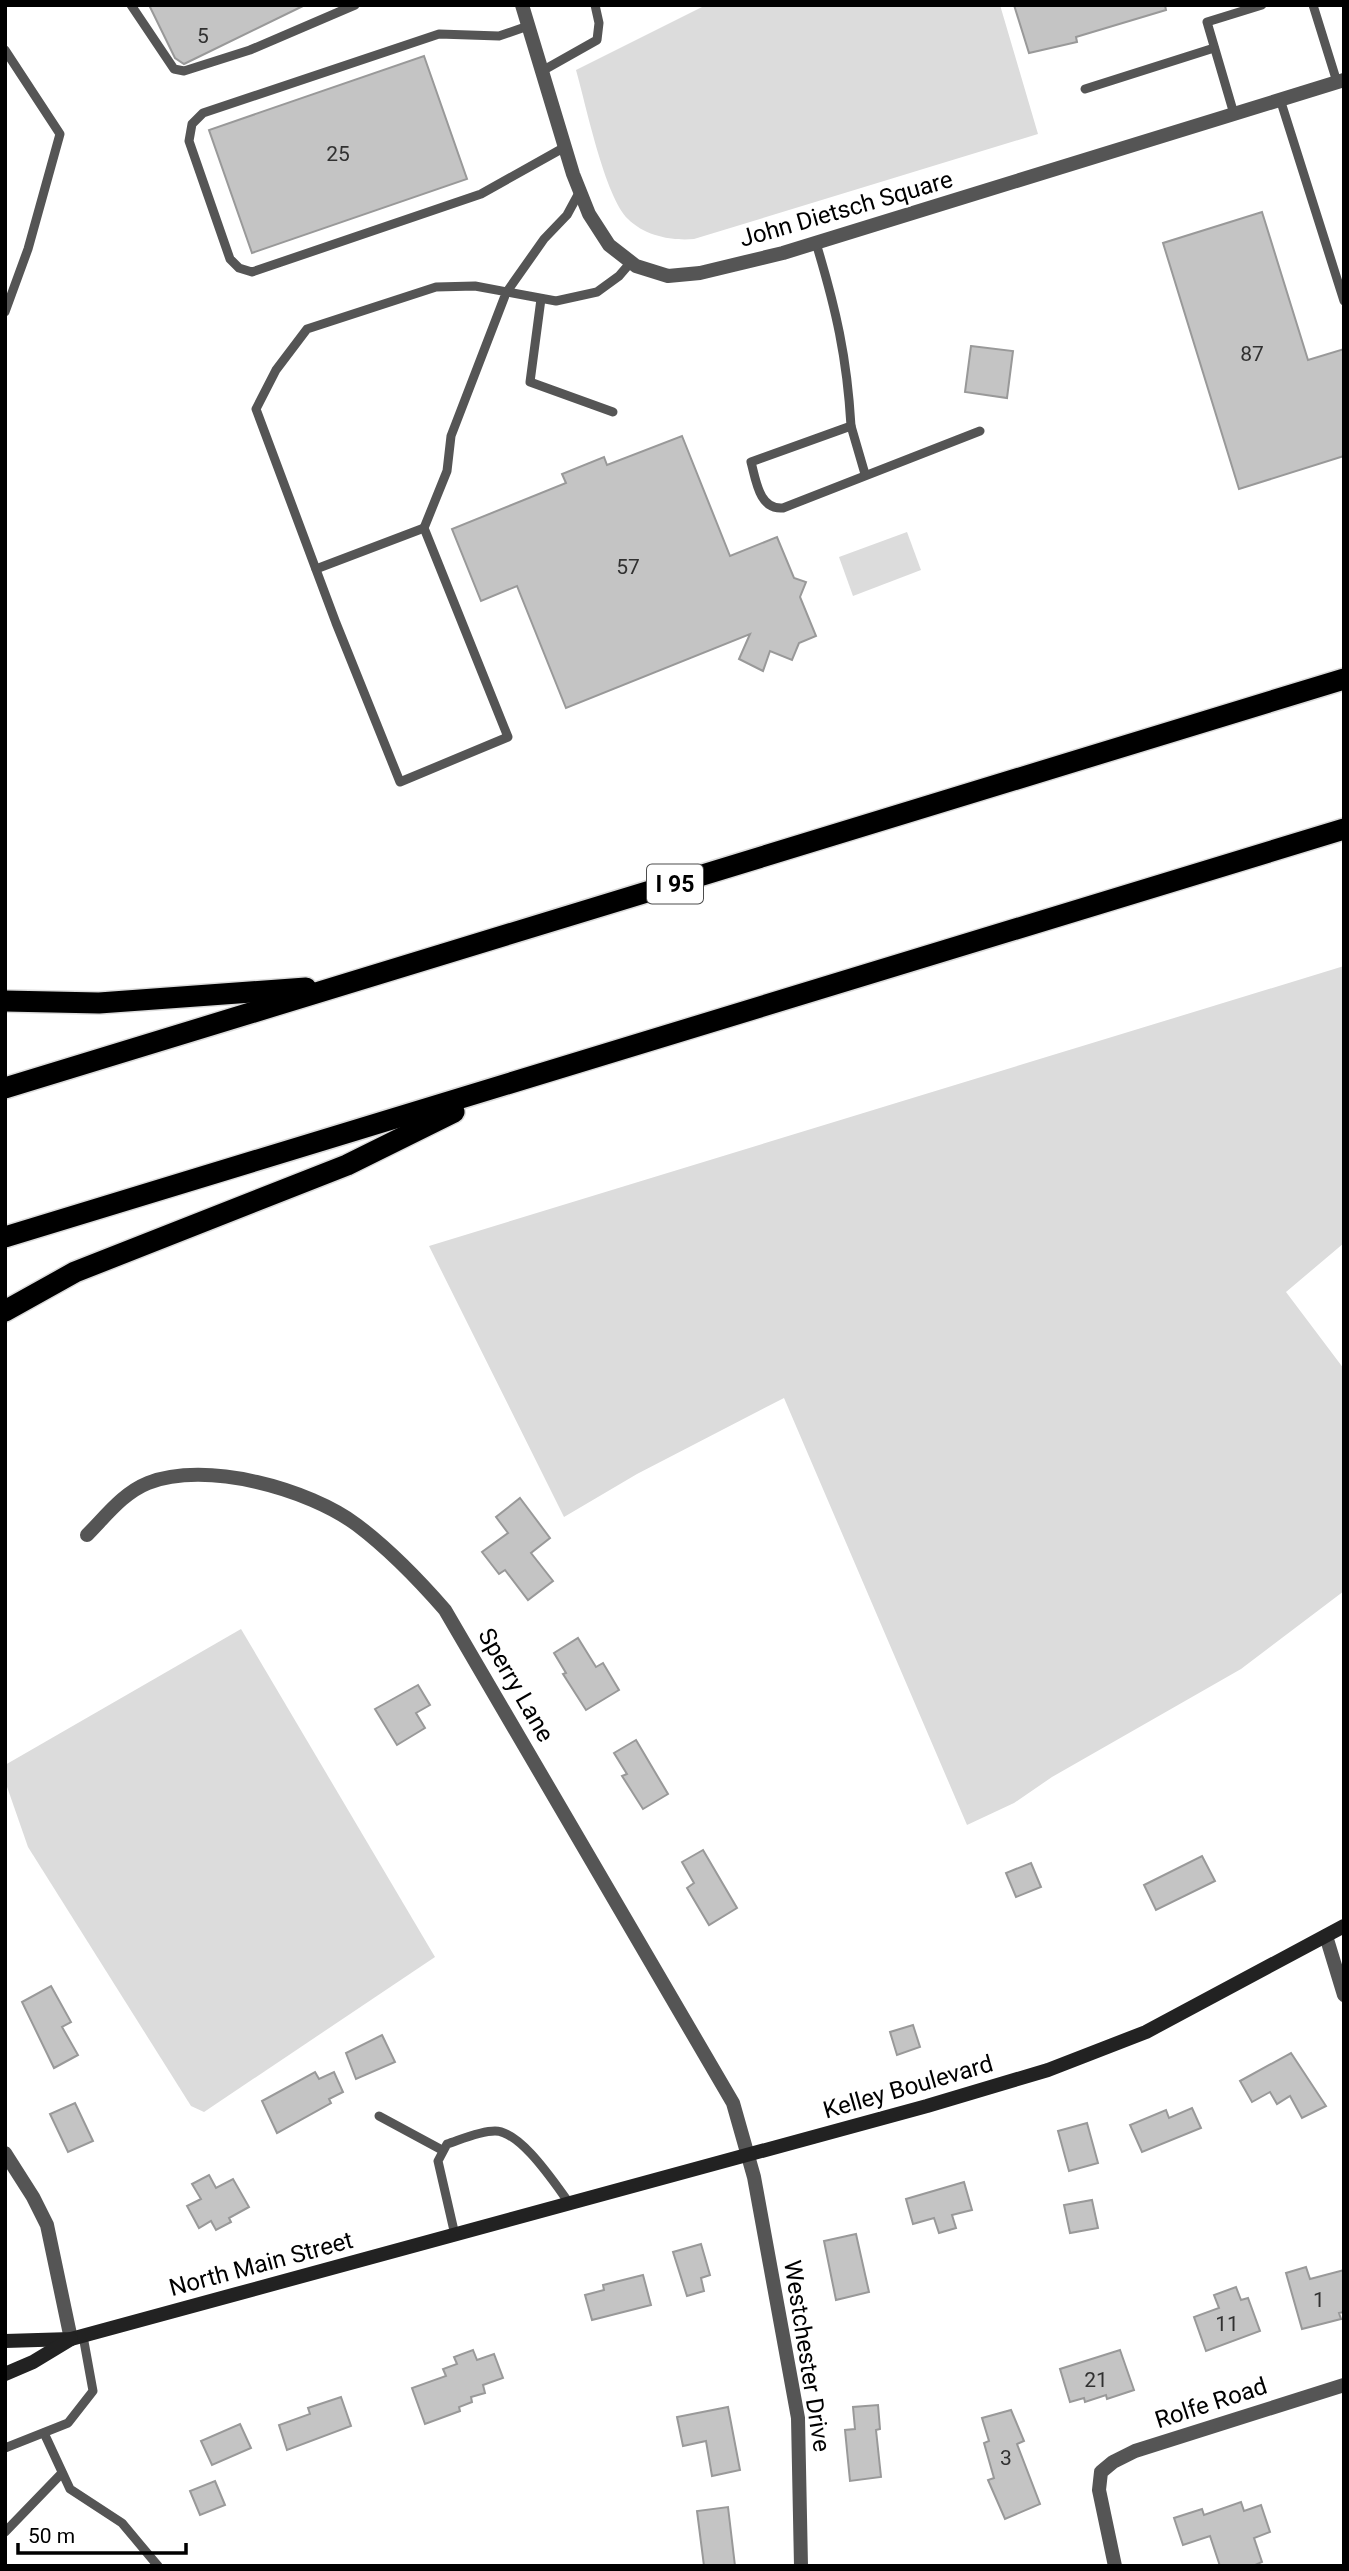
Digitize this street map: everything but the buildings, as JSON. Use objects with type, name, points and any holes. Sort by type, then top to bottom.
[{"type":"highway","name":"I 95","points":[[5,1088],[1344,679]]},
{"type":"highway","points":[[5,1237],[1344,829]]},
{"type":"highway","points":[[5,1001],[112,1003],[342,986]]},
{"type":"highway","points":[[5,1311],[75,1272],[347,1165],[509,1084]]},
{"type":"main road","name":"Kelley Boulevard","points":[[459,2234],[1048,2070],[1146,2032],[1344,1926]]},
{"type":"main road","name":"North Main Street","points":[[5,2341],[77,2337],[459,2234]]},
{"type":"main road","name":"North Main Street","points":[[5,2374],[33,2362],[77,2337]]},
{"type":"street","name":"John Dietsch Square","points":[[522,5],[565,147],[589,214],[609,245],[631,262],[668,276],[700,273],[817,243],[1340,81]]},
{"type":"street","name":"Sperry Lane","points":[[87,1535],[128,1494],[148,1483],[170,1477],[207,1474],[254,1480],[303,1497],[354,1523],[406,1566],[445,1610],[718,2074],[733,2103],[749,2155]]},
{"type":"street","points":[[1326,1936],[1344,1995]]},
{"type":"street","points":[[5,2152],[47,2225],[77,2337]]},
{"type":"street","name":"Westchester Drive","points":[[749,2155],[798,2418],[801,2566]]},
{"type":"street","name":"Rolfe Road","points":[[1115,2566],[1100,2490],[1101,2472],[1113,2462],[1135,2451],[1344,2385]]},
{"type":"lane","points":[[131,5],[174,69],[184,71],[250,50],[355,5]]},
{"type":"lane","points":[[542,71],[597,40],[599,23],[595,5]]},
{"type":"lane","points":[[1234,114],[1207,22],[1262,5]]},
{"type":"lane","points":[[1313,5],[1340,81]]},
{"type":"lane","points":[[528,26],[499,36],[439,34],[418,40],[203,113],[192,124],[189,141],[230,259],[239,268],[252,272],[481,194],[565,147]]},
{"type":"lane","points":[[1085,89],[1214,48]]},
{"type":"lane","points":[[5,50],[60,134],[29,249],[5,312]]},
{"type":"lane","points":[[1280,99],[1344,301]]},
{"type":"lane","points":[[580,191],[567,215],[544,239],[506,293],[451,436],[447,471],[424,528],[508,737],[400,782],[256,409],[276,370],[307,329],[436,287],[475,286],[506,293],[555,301],[597,292],[619,276],[631,262]]},
{"type":"lane","points":[[817,243],[840,324],[848,369],[852,426],[865,474]]},
{"type":"lane","points":[[541,299],[530,382],[612,412]]},
{"type":"lane","points":[[852,426],[751,462],[762,497],[777,509],[980,431]]},
{"type":"lane","points":[[316,569],[424,528]]},
{"type":"lane","points":[[379,2116],[442,2150]]},
{"type":"lane","points":[[459,2234],[438,2161],[447,2144],[485,2133],[497,2131],[509,2135],[539,2162],[570,2204]]},
{"type":"lane","points":[[5,2448],[68,2424],[93,2391],[77,2337]]},
{"type":"lane","points":[[44,2433],[70,2489],[122,2523],[158,2566]]},
{"type":"lane","points":[[5,2532],[62,2473]]},
{"type":"shaded area","points":[[706,5],[1000,5],[1038,134],[694,239],[668,238],[642,230],[628,219],[612,191],[597,149],[576,70]]},
{"type":"shaded area","points":[[907,532],[921,570],[853,596],[839,557]]},
{"type":"shaded area","points":[[1344,966],[1344,1243],[1286,1292],[1344,1369],[1344,1591],[1241,1669],[1052,1777],[1014,1803],[967,1825],[784,1398],[637,1474],[564,1517],[429,1246]]},
{"type":"shaded area","points":[[241,1629],[435,1957],[204,2112],[191,2106],[28,1847],[5,1781],[5,1765]]}]
